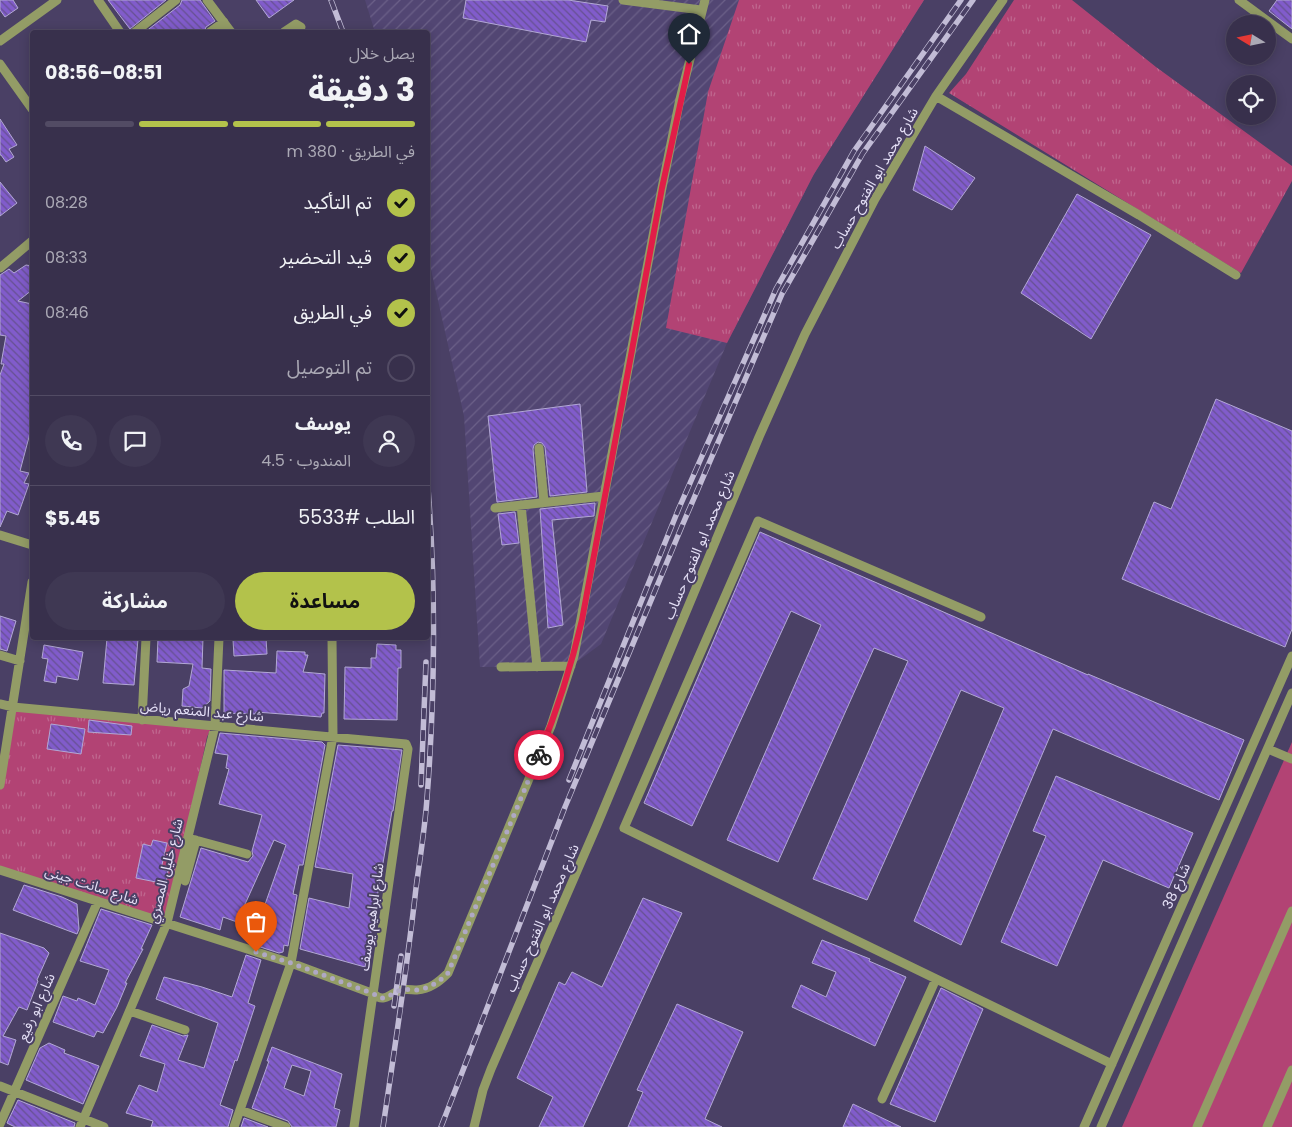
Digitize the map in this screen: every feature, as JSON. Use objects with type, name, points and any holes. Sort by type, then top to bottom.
[{"type":"street","points":[[0,41],[57,0]]},
{"type":"street","points":[[98,0],[119,30]]},
{"type":"street","points":[[137,30],[176,0]]},
{"type":"street","points":[[207,0],[230,30]]},
{"type":"street","points":[[622,0],[701,10]]},
{"type":"street","points":[[374,994],[382,999],[404,989],[428,988],[439,982],[448,973],[551,726],[571,666],[582,620],[662,188],[680,99],[705,0]]},
{"type":"street","name":"شارع محمد ابو الفتوح حساب","points":[[474,1127],[482,1090],[597,825],[751,456],[805,334],[875,198],[936,96],[1003,0]]},
{"type":"street","points":[[1239,0],[1292,39]]},
{"type":"street","points":[[213,30],[224,22]]},
{"type":"street","points":[[287,30],[296,24],[301,27]]},
{"type":"street","points":[[0,64],[30,106]]},
{"type":"street","points":[[936,96],[1140,215],[1236,275]]},
{"type":"street","points":[[0,268],[30,243]]},
{"type":"street","points":[[539,448],[544,502]]},
{"type":"street","points":[[495,508],[604,496]]},
{"type":"street","points":[[521,506],[537,667]]},
{"type":"street","points":[[981,617],[758,521],[624,828],[1112,1064]]},
{"type":"street","points":[[0,535],[30,544]]},
{"type":"street","points":[[0,785],[30,595]]},
{"type":"street","points":[[142,720],[146,640]]},
{"type":"street","name":"شارع خليل المصري","points":[[81,1123],[167,923],[192,839],[215,726],[219,640]]},
{"type":"street","points":[[234,1127],[291,963],[333,736],[332,640]]},
{"type":"street","points":[[0,655],[20,661]]},
{"type":"street","name":"شارع 38","points":[[1084,1127],[1292,656]]},
{"type":"street","points":[[501,667],[571,666]]},
{"type":"street","name":"شارع 38","points":[[1101,1127],[1292,693]]},
{"type":"street","name":"شارع عبد المنعم رياض","points":[[0,704],[13,707],[142,720],[403,742]]},
{"type":"street","name":"شارع ابراهيم يوسف","points":[[354,1127],[408,748],[403,742]]},
{"type":"street","points":[[1268,749],[1292,759]]},
{"type":"street","points":[[185,881],[192,839],[247,854]]},
{"type":"street","name":"شارع سانت جينى","points":[[0,870],[291,963],[374,994]]},
{"type":"street","name":"شارع ابو رفيع","points":[[0,1124],[98,901]]},
{"type":"street","points":[[1197,1127],[1292,911]]},
{"type":"street","points":[[1174,923],[1188,930]]},
{"type":"street","points":[[882,1099],[936,979]]},
{"type":"street","points":[[130,1011],[185,1030]]},
{"type":"street","points":[[1267,1127],[1292,1070]]},
{"type":"street","points":[[0,1086],[81,1123],[104,1127]]},
{"type":"street","points":[[240,1110],[286,1127]]},
{"type":"shaded area","points":[[365,0],[924,0],[814,174],[727,343],[601,644],[571,666],[480,667],[464,416],[430,265],[430,30],[374,30]]},
{"type":"green space","points":[[739,0],[924,0],[814,174],[727,343],[666,328],[708,92]]},
{"type":"green space","points":[[1014,0],[1072,0],[1156,67],[1226,118],[1226,125],[1236,125],[1292,166],[1292,181],[1241,273],[949,93],[966,74]]},
{"type":"green space","points":[[12,706],[212,726],[207,737],[167,923],[0,867],[0,757]]},
{"type":"green space","points":[[1292,742],[1292,1127],[1122,1127]]},
{"type":"building","points":[[0,0],[13,0],[18,8],[5,17],[0,10]]},
{"type":"building","points":[[108,0],[166,0],[130,29]]},
{"type":"building","points":[[182,0],[200,0],[215,21],[205,30],[148,30],[180,5]]},
{"type":"building","points":[[256,0],[294,0],[269,18]]},
{"type":"building","points":[[466,0],[568,0],[608,6],[605,22],[591,20],[586,42],[463,18]]},
{"type":"building","points":[[1277,0],[1292,0],[1292,29],[1276,15],[1269,11]]},
{"type":"building","points":[[0,119],[17,145],[9,149],[14,157],[6,162],[0,155]]},
{"type":"building","points":[[925,146],[975,178],[952,210],[913,190]]},
{"type":"building","points":[[0,182],[17,203],[0,216]]},
{"type":"building","points":[[1077,194],[1151,235],[1091,339],[1021,293]]},
{"type":"building","points":[[26,265],[30,266],[30,292],[18,301],[30,304],[30,431],[20,471],[29,473],[24,483],[29,484],[18,515],[7,511],[0,527],[0,375],[4,364],[1,364],[6,336],[0,335],[0,275],[9,269],[14,273]]},
{"type":"building","points":[[1216,399],[1292,431],[1292,629],[1285,647],[1122,579],[1154,502],[1171,509]]},
{"type":"building","points":[[580,404],[587,492],[550,496],[545,447],[542,443],[538,442],[534,445],[533,449],[537,497],[497,502],[488,416]]},
{"type":"building","points":[[595,503],[594,516],[552,520],[563,625],[548,628],[540,509]]},
{"type":"building","points":[[515,512],[519,543],[502,545],[498,514]]},
{"type":"building","points":[[760,532],[1088,675],[1244,740],[1219,800],[1053,729],[961,945],[914,921],[1004,708],[961,690],[867,900],[813,879],[908,661],[874,648],[778,862],[727,840],[821,625],[791,611],[692,826],[644,803]]},
{"type":"building","points":[[0,616],[16,621],[7,651],[0,649]]},
{"type":"building","points":[[107,640],[138,640],[134,685],[103,683]]},
{"type":"building","points":[[158,640],[203,640],[202,668],[211,669],[210,701],[202,708],[182,706],[183,689],[189,686],[193,664],[157,662]]},
{"type":"building","points":[[233,640],[266,640],[267,654],[234,656]]},
{"type":"building","points":[[377,644],[396,645],[396,650],[401,650],[401,668],[398,668],[397,720],[344,719],[345,667],[371,668],[371,658],[376,658]]},
{"type":"building","points":[[44,645],[83,652],[78,680],[57,676],[56,683],[44,681],[48,659],[42,658]]},
{"type":"building","points":[[277,651],[305,652],[305,655],[308,655],[303,672],[325,674],[324,713],[322,713],[321,717],[256,712],[255,714],[224,713],[224,670],[276,673]]},
{"type":"building","points":[[89,720],[132,726],[131,735],[88,732]]},
{"type":"building","points":[[51,724],[85,729],[81,754],[47,749]]},
{"type":"building","points":[[220,733],[322,742],[325,745],[303,865],[299,865],[293,894],[297,895],[288,946],[284,945],[283,952],[279,953],[251,944],[286,845],[274,840],[237,922],[223,917],[220,930],[180,917],[201,848],[248,862],[253,856],[252,851],[262,815],[219,804],[229,769],[226,768],[228,755],[215,753]]},
{"type":"building","points":[[338,745],[402,750],[365,967],[300,949],[309,898],[349,908],[353,874],[315,867]]},
{"type":"building","points":[[1056,776],[1193,833],[1169,888],[1103,860],[1057,966],[1001,942],[1046,836],[1033,831]]},
{"type":"building","points":[[153,840],[167,843],[161,869],[168,871],[166,884],[136,878],[143,844],[151,846]]},
{"type":"building","points":[[24,885],[62,897],[77,904],[79,929],[77,934],[13,910]]},
{"type":"building","points":[[643,898],[682,913],[583,1127],[539,1127],[553,1097],[517,1078],[559,982],[565,985],[572,972],[602,987]]},
{"type":"building","points":[[101,909],[152,925],[141,949],[143,949],[125,983],[127,983],[117,1007],[103,1033],[97,1031],[94,1037],[53,1022],[63,996],[77,1001],[78,998],[95,1005],[109,970],[80,961]]},
{"type":"building","points":[[0,933],[44,948],[49,953],[27,1010],[19,1007],[3,1036],[16,1040],[8,1065],[0,1062]]},
{"type":"building","points":[[822,940],[870,959],[869,961],[906,977],[875,1046],[792,1007],[801,985],[826,997],[836,972],[812,963]]},
{"type":"building","points":[[246,955],[261,960],[248,1003],[255,1006],[220,1105],[233,1110],[228,1127],[151,1127],[153,1121],[126,1113],[139,1085],[157,1092],[165,1064],[140,1056],[152,1025],[183,1036],[188,1035],[178,1060],[204,1068],[218,1023],[156,999],[164,977],[232,997]]},
{"type":"building","points":[[941,988],[983,1009],[935,1122],[890,1104]]},
{"type":"building","points":[[677,1004],[743,1032],[705,1119],[722,1127],[628,1127],[643,1092],[637,1090]]},
{"type":"building","points":[[49,1043],[65,1050],[64,1053],[99,1066],[83,1104],[26,1080],[40,1048]]},
{"type":"building","points":[[272,1047],[342,1074],[334,1108],[340,1110],[336,1127],[292,1127],[288,1121],[252,1108],[269,1061],[267,1061]],"holes":[[[292,1065],[311,1071],[304,1096],[284,1088]]]},
{"type":"building","points":[[18,1100],[75,1123],[74,1127],[15,1127],[7,1123]]},
{"type":"building","points":[[853,1104],[901,1127],[843,1127]]},
{"type":"building","points":[[244,1118],[268,1127],[241,1127]]},
{"type":"railway","points":[[331,0],[342,30]]},
{"type":"railway","points":[[569,780],[679,508],[776,289],[854,151],[961,0]]},
{"type":"railway","points":[[441,1127],[565,807],[682,526],[782,294],[863,153],[973,0]]},
{"type":"railway","points":[[383,1127],[405,978],[427,798],[432,721],[434,643],[430,514]]},
{"type":"railway","points":[[421,785],[426,662]]},
{"type":"railway","points":[[394,1006],[401,956]]},
{"type":"way so far","points":[[256,952],[291,963],[374,994],[382,999],[404,989],[428,988],[439,982],[448,973],[539,755]]},
{"type":"route","points":[[539,755],[562,696],[582,620],[662,188],[689,64]]}]
